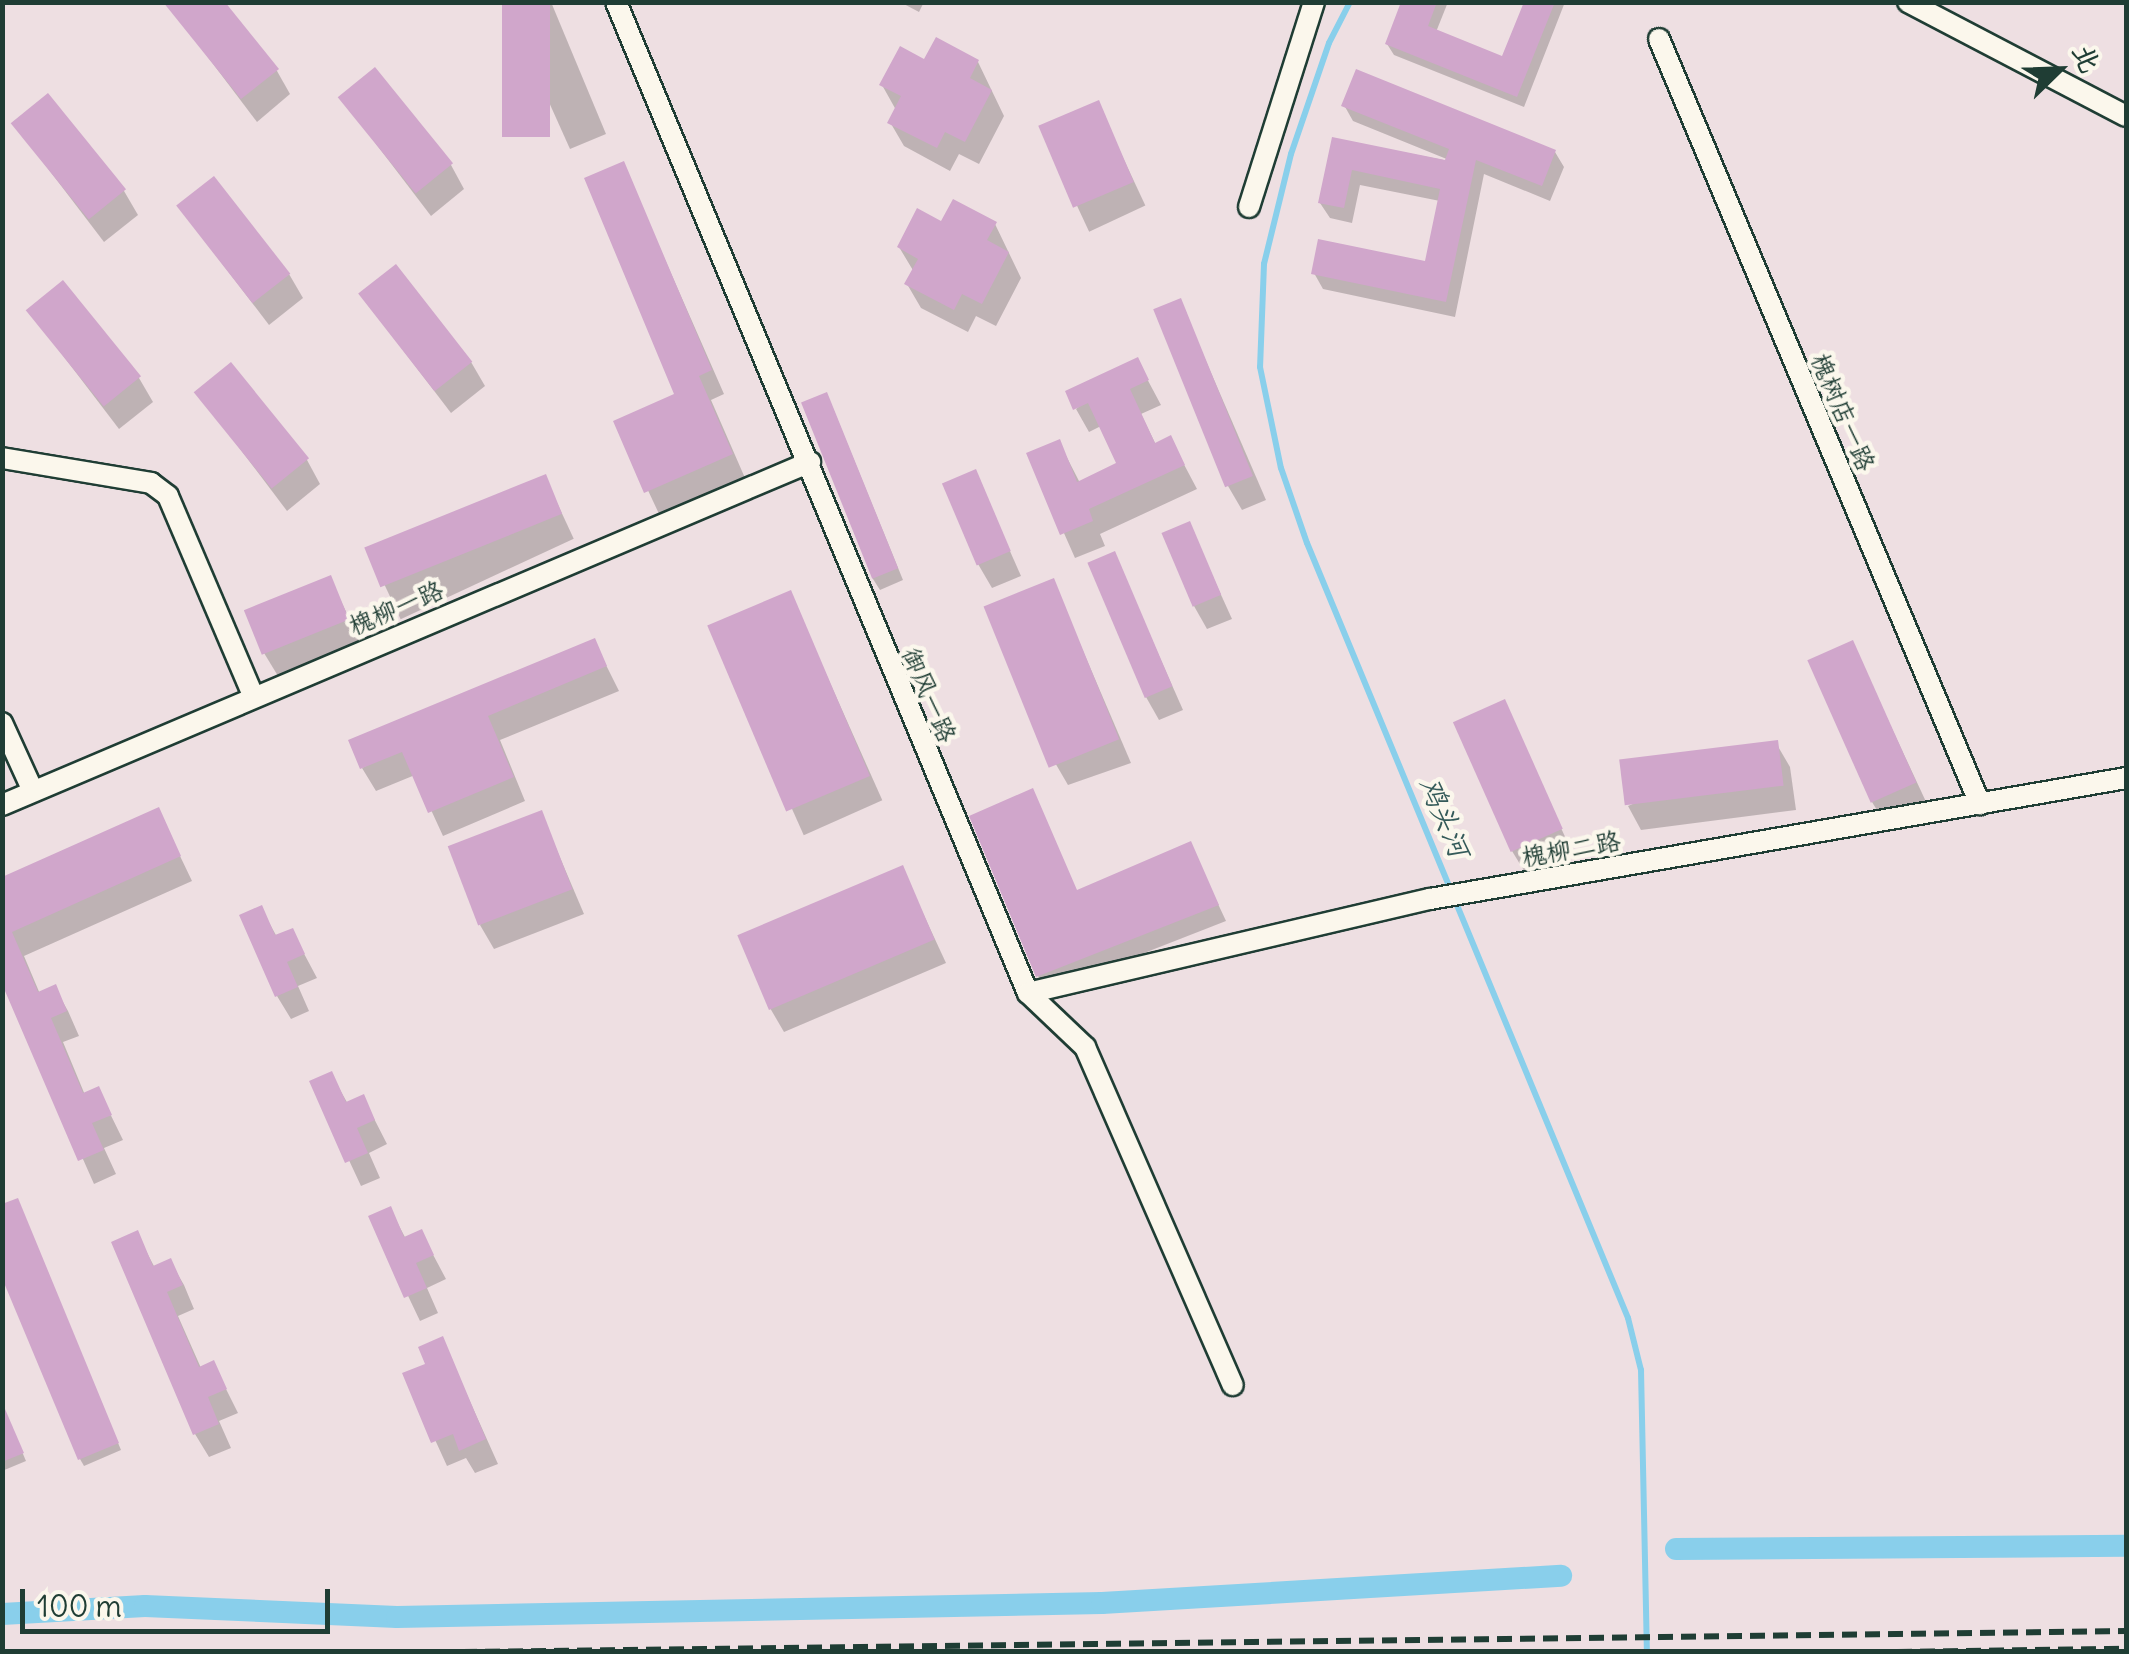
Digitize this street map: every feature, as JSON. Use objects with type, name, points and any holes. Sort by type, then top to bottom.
[{"type":"street","name":"御风一路","points":[[616,2],[1028,993],[1085,1047],[1233,1386]]},
{"type":"street","points":[[1249,208],[1314,2]]},
{"type":"street","points":[[1908,2],[2126,116]]},
{"type":"street","name":"槐树店一路","points":[[1658,40],[1980,804]]},
{"type":"street","points":[[2,458],[151,483],[168,496],[253,695]]},
{"type":"street","name":"槐柳一路","points":[[2,805],[253,695],[810,462]]},
{"type":"street","points":[[2,722],[33,791]]},
{"type":"street","name":"槐柳二路","points":[[1028,993],[1430,899],[2126,778]]},
{"type":"building","points":[[163,2],[225,2],[279,69],[241,99]]},
{"type":"building","points":[[502,2],[550,2],[550,137],[502,137]]},
{"type":"building","points":[[1401,2],[1437,2],[1428,26],[1502,56],[1524,2],[1555,2],[1517,97],[1385,44]]},
{"type":"building","points":[[936,37],[979,60],[970,78],[992,90],[965,142],[945,132],[937,148],[887,123],[901,96],[879,85],[900,46],[924,59]]},
{"type":"building","points":[[375,67],[453,163],[416,194],[338,97]]},
{"type":"building","points":[[1356,69],[1556,150],[1542,186],[1476,160],[1446,302],[1311,274],[1318,239],[1425,261],[1440,189],[1352,170],[1344,208],[1318,203],[1332,137],[1445,160],[1449,149],[1341,106]]},
{"type":"building","points":[[48,93],[126,189],[89,220],[11,123]]},
{"type":"building","points":[[1099,100],[1134,182],[1073,208],[1038,126]]},
{"type":"building","points":[[624,161],[712,370],[699,376],[733,454],[644,493],[613,421],[674,394],[584,178]]},
{"type":"building","points":[[214,176],[290,274],[253,303],[176,206]]},
{"type":"building","points":[[953,199],[997,222],[987,240],[1009,252],[982,304],[962,294],[954,310],[904,284],[918,259],[897,247],[917,208],[941,221]]},
{"type":"building","points":[[396,264],[472,362],[435,391],[358,294]]},
{"type":"building","points":[[63,280],[141,376],[104,407],[26,310]]},
{"type":"building","points":[[1181,298],[1253,476],[1225,487],[1153,309]]},
{"type":"building","points":[[1138,357],[1149,380],[1130,389],[1155,443],[1171,435],[1185,465],[1089,509],[1093,521],[1060,535],[1026,453],[1060,439],[1077,482],[1116,463],[1088,403],[1073,410],[1065,391]]},
{"type":"building","points":[[231,362],[309,458],[272,489],[194,392]]},
{"type":"building","points":[[827,392],[898,568],[872,579],[801,402]]},
{"type":"building","points":[[976,469],[1011,551],[977,565],[942,483]]},
{"type":"building","points":[[546,474],[562,514],[380,587],[364,547]]},
{"type":"building","points":[[1190,521],[1221,595],[1193,607],[1161,533]]},
{"type":"building","points":[[1115,551],[1172,686],[1145,698],[1087,563]]},
{"type":"building","points":[[331,575],[349,620],[262,655],[244,610]]},
{"type":"building","points":[[1054,578],[1119,739],[1049,768],[984,606]]},
{"type":"building","points":[[791,590],[870,776],[786,811],[707,626]]},
{"type":"building","points":[[595,638],[607,666],[488,716],[514,777],[428,813],[402,752],[360,769],[348,740]]},
{"type":"building","points":[[1853,640],[1916,783],[1871,803],[1807,660]]},
{"type":"building","points":[[1505,699],[1563,829],[1511,852],[1453,722]]},
{"type":"building","points":[[1778,740],[1784,786],[1625,805],[1619,759]]},
{"type":"building","points":[[1033,788],[1077,890],[1191,841],[1219,905],[1036,977],[969,816]]},
{"type":"building","points":[[159,807],[181,856],[12,932],[38,992],[56,984],[67,1011],[51,1018],[83,1093],[99,1086],[112,1115],[92,1123],[104,1150],[78,1161],[2,984],[2,877]]},
{"type":"building","points":[[542,810],[572,889],[478,926],[448,846]]},
{"type":"building","points":[[903,865],[935,940],[769,1010],[737,935]]},
{"type":"building","points":[[262,905],[275,935],[293,928],[305,954],[287,962],[298,987],[275,997],[239,915]]},
{"type":"building","points":[[332,1071],[346,1102],[364,1094],[375,1120],[357,1128],[368,1153],[345,1163],[309,1081]]},
{"type":"building","points":[[18,1198],[119,1443],[78,1460],[2,1278],[2,1204]]},
{"type":"building","points":[[391,1206],[404,1237],[422,1229],[434,1255],[416,1263],[427,1288],[404,1298],[368,1216]]},
{"type":"building","points":[[138,1230],[153,1266],[171,1258],[183,1285],[167,1292],[199,1367],[214,1360],[227,1389],[208,1397],[219,1424],[193,1435],[111,1242]]},
{"type":"building","points":[[443,1336],[486,1439],[459,1451],[453,1434],[431,1443],[402,1373],[425,1364],[418,1347]]},
{"type":"building","points":[[2,1402],[24,1453],[2,1462]]},
{"type":"waterway","name":"鸡头河","points":[[1350,2],[1329,43],[1291,154],[1264,264],[1260,367],[1281,468],[1307,543],[1628,1318],[1641,1370],[1647,1652]]},
{"type":"waterway","points":[[1676,1549],[2126,1546]]},
{"type":"waterway","points":[[2,1614],[145,1606],[397,1617],[1102,1603],[1561,1576]]},
{"type":"railway","points":[[462,1652],[2126,1631]]},
{"type":"railway","points":[[1897,1652],[2126,1649]]}]
